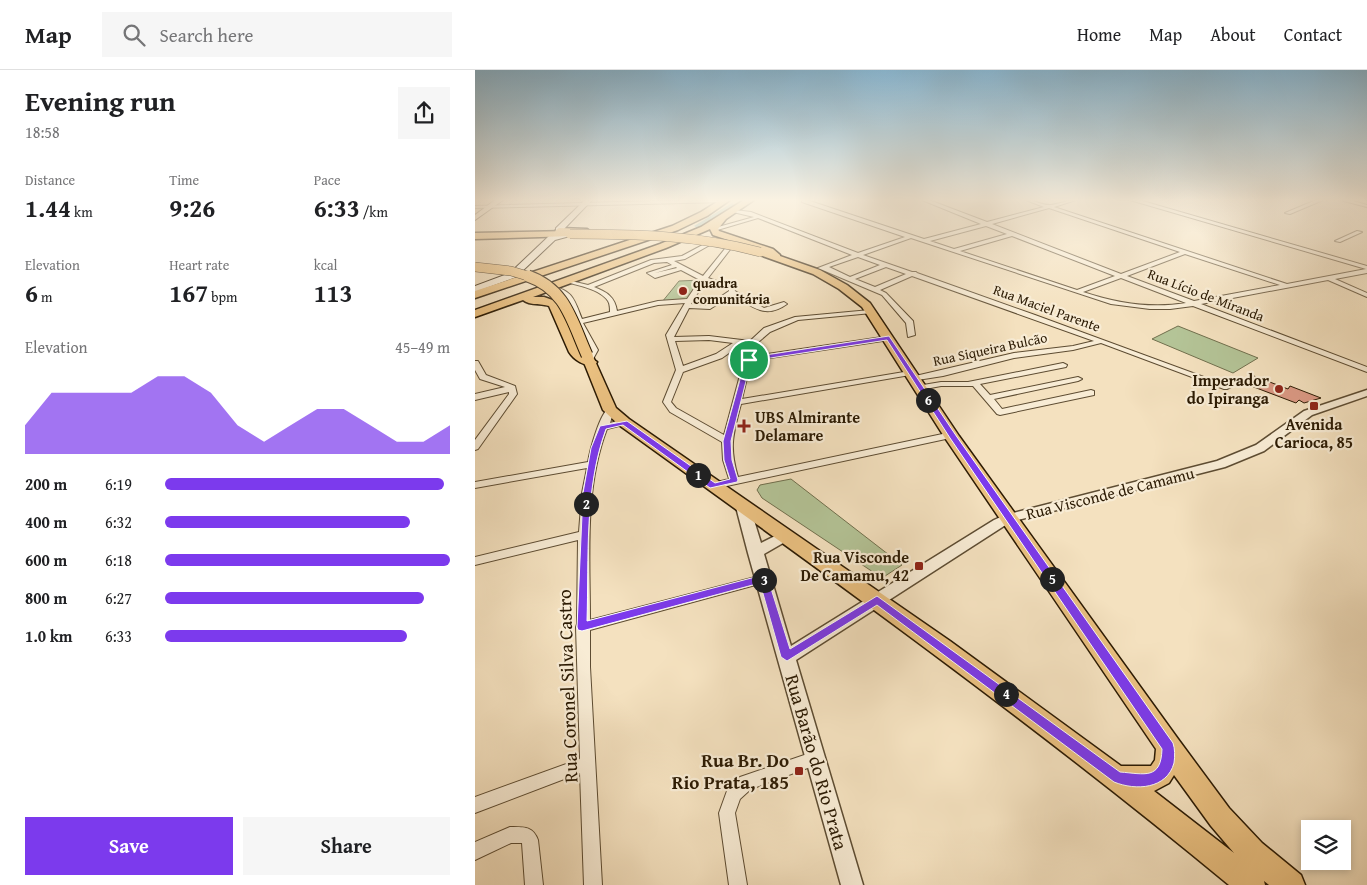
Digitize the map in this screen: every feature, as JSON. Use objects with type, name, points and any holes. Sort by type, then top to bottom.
[{"type":"main road","points":[[477,291],[508,278],[552,238]]},
{"type":"main road","points":[[477,291],[649,238]]},
{"type":"main road","points":[[475,314],[569,281],[681,238]]},
{"type":"main road","points":[[695,238],[733,244],[777,257],[798,266],[817,269],[857,296],[889,338],[952,435],[1169,747],[1226,824],[1252,853],[1291,885]]},
{"type":"main road","points":[[730,238],[769,251],[777,257]]},
{"type":"main road","points":[[476,269],[493,275],[491,281],[477,291]]},
{"type":"main road","points":[[476,269],[522,274],[550,287],[562,300],[589,358],[610,410],[624,422],[877,599],[1118,778],[1251,885]]},
{"type":"main road","points":[[499,306],[532,300],[552,302],[575,352],[582,359],[589,358]]},
{"type":"main road","points":[[1118,778],[1147,780],[1158,777],[1165,771],[1169,747]]},
{"type":"street","points":[[696,238],[798,266]]},
{"type":"street","name":"Rua Maciel Parente","points":[[813,238],[1227,387]]},
{"type":"street","points":[[817,269],[906,238]]},
{"type":"street","points":[[913,238],[1077,292],[1132,307],[1160,308],[1193,304],[1367,270]]},
{"type":"street","points":[[923,241],[934,238]]},
{"type":"street","points":[[954,251],[999,238]]},
{"type":"street","name":"Rua Lício de Miranda","points":[[1024,238],[1367,370]]},
{"type":"street","points":[[1143,238],[1286,286]]},
{"type":"street","points":[[1260,238],[1367,270]]},
{"type":"street","points":[[1338,241],[1345,238]]},
{"type":"street","points":[[588,287],[649,263],[683,258],[712,242]]},
{"type":"street","points":[[727,441],[669,406],[667,402],[680,370],[670,335],[704,278],[730,246]]},
{"type":"street","points":[[1077,292],[1185,252]]},
{"type":"street","points":[[667,260],[704,278],[732,288],[732,291],[763,310],[771,310],[784,304]]},
{"type":"street","points":[[849,279],[887,264]]},
{"type":"street","points":[[476,269],[520,269]]},
{"type":"street","points":[[817,269],[849,279],[884,294],[910,323],[911,335]]},
{"type":"street","points":[[874,290],[914,274]]},
{"type":"street","points":[[1329,278],[1367,295]]},
{"type":"street","points":[[569,281],[601,293],[611,301],[614,314]]},
{"type":"street","points":[[550,288],[563,291],[571,300],[579,322],[594,350],[589,358]]},
{"type":"street","points":[[579,322],[658,303],[689,304],[708,308],[732,291]]},
{"type":"street","points":[[734,480],[728,460],[727,441],[752,343],[767,330],[797,318],[870,312]]},
{"type":"street","points":[[671,339],[709,338],[752,343]]},
{"type":"street","points":[[749,360],[889,338]]},
{"type":"street","name":"Rua Siqueira Bulcão","points":[[737,402],[915,380],[1028,353],[1080,349],[1100,341]]},
{"type":"street","points":[[680,370],[719,356],[740,342]]},
{"type":"street","points":[[475,363],[486,379],[512,391]]},
{"type":"street","points":[[915,380],[941,384],[975,383],[1063,365]]},
{"type":"street","points":[[988,398],[1078,380]]},
{"type":"street","points":[[975,383],[999,412],[1091,393]]},
{"type":"street","points":[[475,397],[512,391]]},
{"type":"street","points":[[475,448],[512,391]]},
{"type":"street","name":"Rua Visconde de Camamu","points":[[787,657],[988,529],[1010,518],[1221,464],[1260,448],[1308,412],[1367,393]]},
{"type":"street","name":"Rua Coronel Silva Castro","points":[[593,885],[582,627],[584,535],[587,493],[595,448],[610,410]]},
{"type":"street","points":[[602,427],[624,422]]},
{"type":"street","points":[[713,486],[952,435]]},
{"type":"street","points":[[475,485],[592,464]]},
{"type":"street","name":"Rua Barão do Rio Prata","points":[[743,507],[852,885]]},
{"type":"street","points":[[475,561],[584,535]]},
{"type":"street","points":[[755,552],[785,536]]},
{"type":"street","points":[[582,627],[763,579]]},
{"type":"street","points":[[738,885],[727,813],[734,794],[746,784],[816,758]]},
{"type":"street","points":[[475,805],[589,763]]},
{"type":"street","points":[[475,851],[510,835],[526,835],[530,840],[533,885]]},
{"type":"green space","name":"quadra comunitária","points":[[702,280],[690,301],[662,302],[679,281]]},
{"type":"green space","points":[[1178,326],[1258,358],[1233,373],[1152,339]]},
{"type":"green space","points":[[791,479],[902,565],[882,578],[762,498],[757,490],[760,485]]},
{"type":"building","name":"Imperador do Ipiranga","points":[[1254,376],[1288,389],[1290,386],[1321,398],[1304,403],[1299,400],[1296,403],[1238,381]]},
{"type":"place","name":"quadra comunitária","points":[[683,291]]},
{"type":"place","name":"Imperador do Ipiranga","points":[[1279,389]]},
{"type":"place","name":"Avenida Carioca, 85","points":[[1314,406]]},
{"type":"place","name":"UBS Almirante Delamare","points":[[744,426]]},
{"type":"place","name":"Rua Visconde De Camamu, 42","points":[[919,566]]},
{"type":"place","name":"Rua Br. Do Rio Prata, 185","points":[[799,771]]},
{"type":"route","points":[[889,338],[953,438],[1169,747],[1165,771],[1158,777],[1147,780],[1118,778],[877,599],[787,657],[763,579],[582,627],[587,493],[595,448],[602,427],[624,422],[713,486],[734,480],[726,450],[727,441],[749,360],[889,338]]}]
